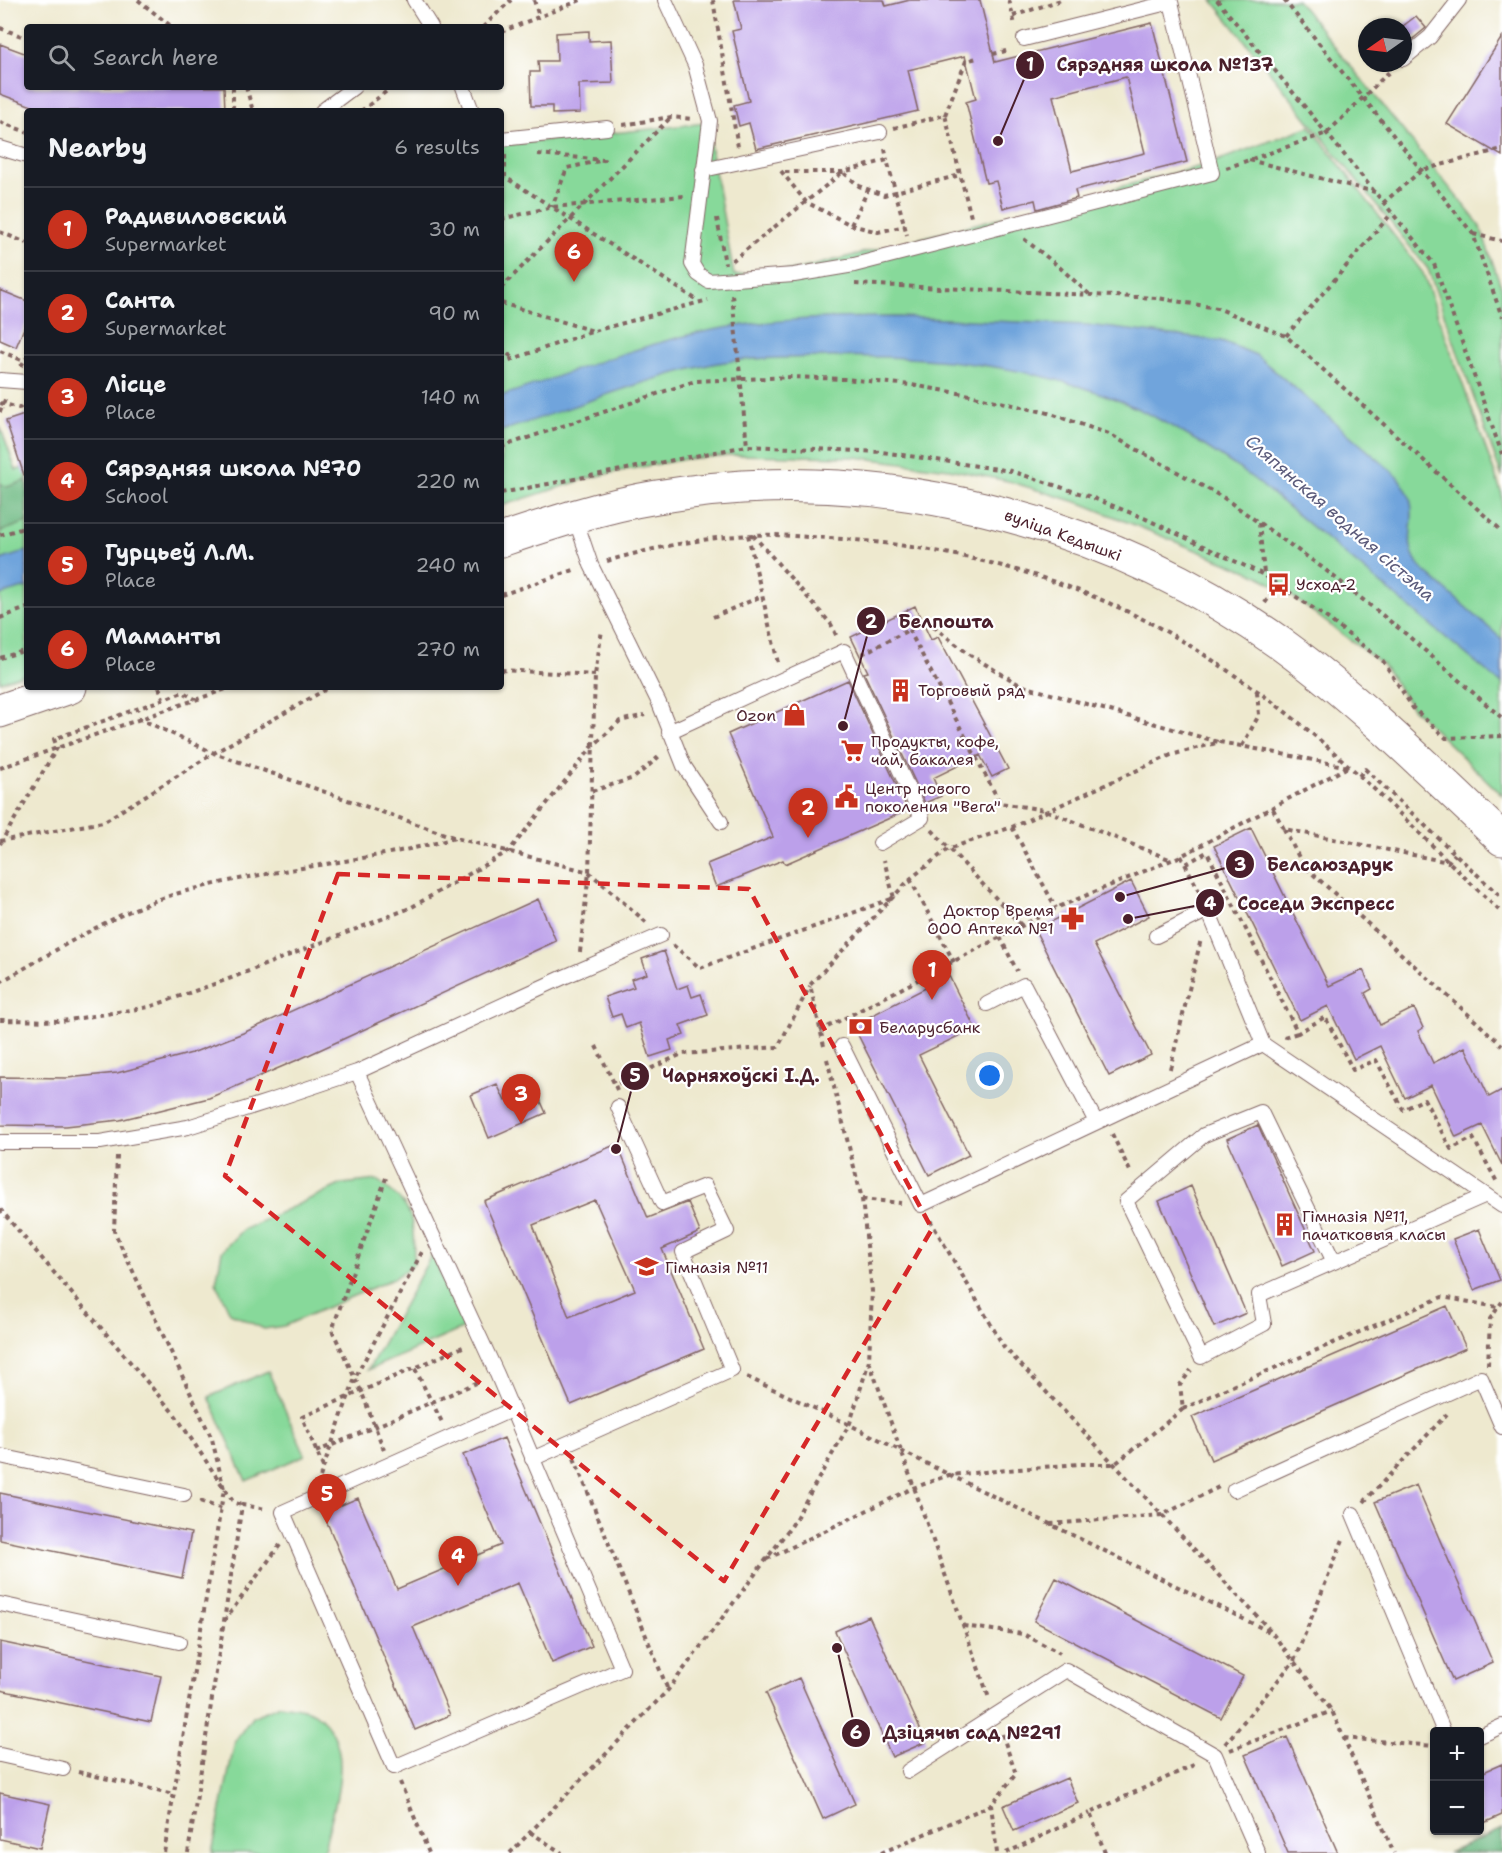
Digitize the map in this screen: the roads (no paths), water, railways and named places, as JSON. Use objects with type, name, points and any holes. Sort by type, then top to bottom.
[{"type":"street","name":"вуліца Кедышкі","points":[[504,539],[574,515],[658,496],[748,487],[825,488],[936,499],[1018,516],[1058,530],[1186,586],[1223,606],[1283,646],[1395,738],[1502,839]]},
{"type":"street","points":[[0,711],[61,690]]},
{"type":"lane","points":[[414,0],[429,24]]},
{"type":"lane","points":[[665,0],[695,65],[710,121],[692,264],[698,274],[708,281],[794,275],[854,265],[1212,172],[1171,2],[1024,39]]},
{"type":"lane","points":[[1412,52],[1430,37],[1459,0]]},
{"type":"lane","points":[[326,108],[350,90]]},
{"type":"lane","points":[[464,90],[471,108]]},
{"type":"lane","points":[[504,139],[608,128]]},
{"type":"lane","points":[[703,170],[880,132]]},
{"type":"lane","points":[[0,148],[24,155]]},
{"type":"lane","points":[[0,380],[24,382]]},
{"type":"lane","points":[[574,515],[591,565],[662,711],[684,766],[721,822]]},
{"type":"lane","points":[[672,737],[781,680],[846,656],[922,818],[880,843]]},
{"type":"lane","points":[[1156,936],[1208,910],[1263,1044],[1502,1206]]},
{"type":"lane","points":[[0,1142],[100,1142],[188,1127],[357,1072],[578,970],[662,935]]},
{"type":"lane","points":[[987,1004],[1024,985],[1100,1120]]},
{"type":"lane","points":[[842,1046],[921,1205],[1263,1044]]},
{"type":"lane","points":[[357,1072],[497,1374],[622,1669],[394,1767],[283,1512],[511,1410]]},
{"type":"lane","points":[[532,1459],[732,1370],[683,1252],[727,1231],[705,1186],[662,1203],[618,1107]]},
{"type":"lane","points":[[1334,1262],[1261,1112],[1204,1136],[1126,1201],[1201,1357],[1264,1324],[1259,1295],[1334,1262],[1486,1195]]},
{"type":"lane","points":[[1234,1490],[1481,1378],[1502,1427]]},
{"type":"lane","points":[[0,1456],[184,1495]]},
{"type":"lane","points":[[1353,1514],[1442,1727]]},
{"type":"lane","points":[[0,1604],[179,1642]]},
{"type":"lane","points":[[908,1772],[1065,1670],[1215,1755],[1258,1853]]},
{"type":"lane","points":[[1484,1734],[1502,1726]]},
{"type":"lane","points":[[0,1755],[63,1769]]},
{"type":"water","name":"Сляпянская водная сістэма","points":[[898,317],[1087,325],[1222,341],[1256,355],[1402,482],[1409,495],[1412,508],[1410,541],[1415,558],[1421,568],[1502,639],[1502,684],[1239,468],[1159,419],[1125,403],[1053,379],[976,364],[898,357],[748,359],[679,372],[504,430],[504,395],[644,347],[693,334],[743,325],[821,318]]},
{"type":"water","points":[[24,552],[24,588],[0,595],[0,560]]},
{"type":"place","name":"Сярэдняя школа №137","points":[[998,141]]},
{"type":"place","name":"Маманты","points":[[574,282]]},
{"type":"place","name":"Усход-2","points":[[1278,584]]},
{"type":"place","name":"Торговый ряд","points":[[900,690]]},
{"type":"place","name":"Ozon","points":[[794,715]]},
{"type":"place","name":"Белпошта","points":[[843,726]]},
{"type":"place","name":"Продукты, кофе, чай, бакалея","points":[[853,750]]},
{"type":"place","name":"Центр нового поколения \"Вега\"","points":[[847,797]]},
{"type":"place","name":"Санта","points":[[808,838]]},
{"type":"place","name":"Белсаюздрук","points":[[1120,897]]},
{"type":"place","name":"Доктор Время ООО Аптека №1","points":[[1072,919]]},
{"type":"place","name":"Соседи Экспресс","points":[[1128,919]]},
{"type":"place","name":"Радивиловский","points":[[932,1000]]},
{"type":"place","name":"Беларусбанк","points":[[861,1027]]},
{"type":"place","name":"Лісце","points":[[521,1124]]},
{"type":"place","name":"Чарняхоўскі І.Д.","points":[[616,1149]]},
{"type":"place","name":"Гімназія №11, пачатковыя класы","points":[[1284,1225]]},
{"type":"place","name":"Гімназія №11","points":[[647,1267]]},
{"type":"place","name":"Гурцьеў Л.М.","points":[[327,1524]]},
{"type":"place","name":"Сярэдняя школа №70","points":[[458,1586]]},
{"type":"place","name":"Дзіцячы сад №291","points":[[837,1648]]}]
